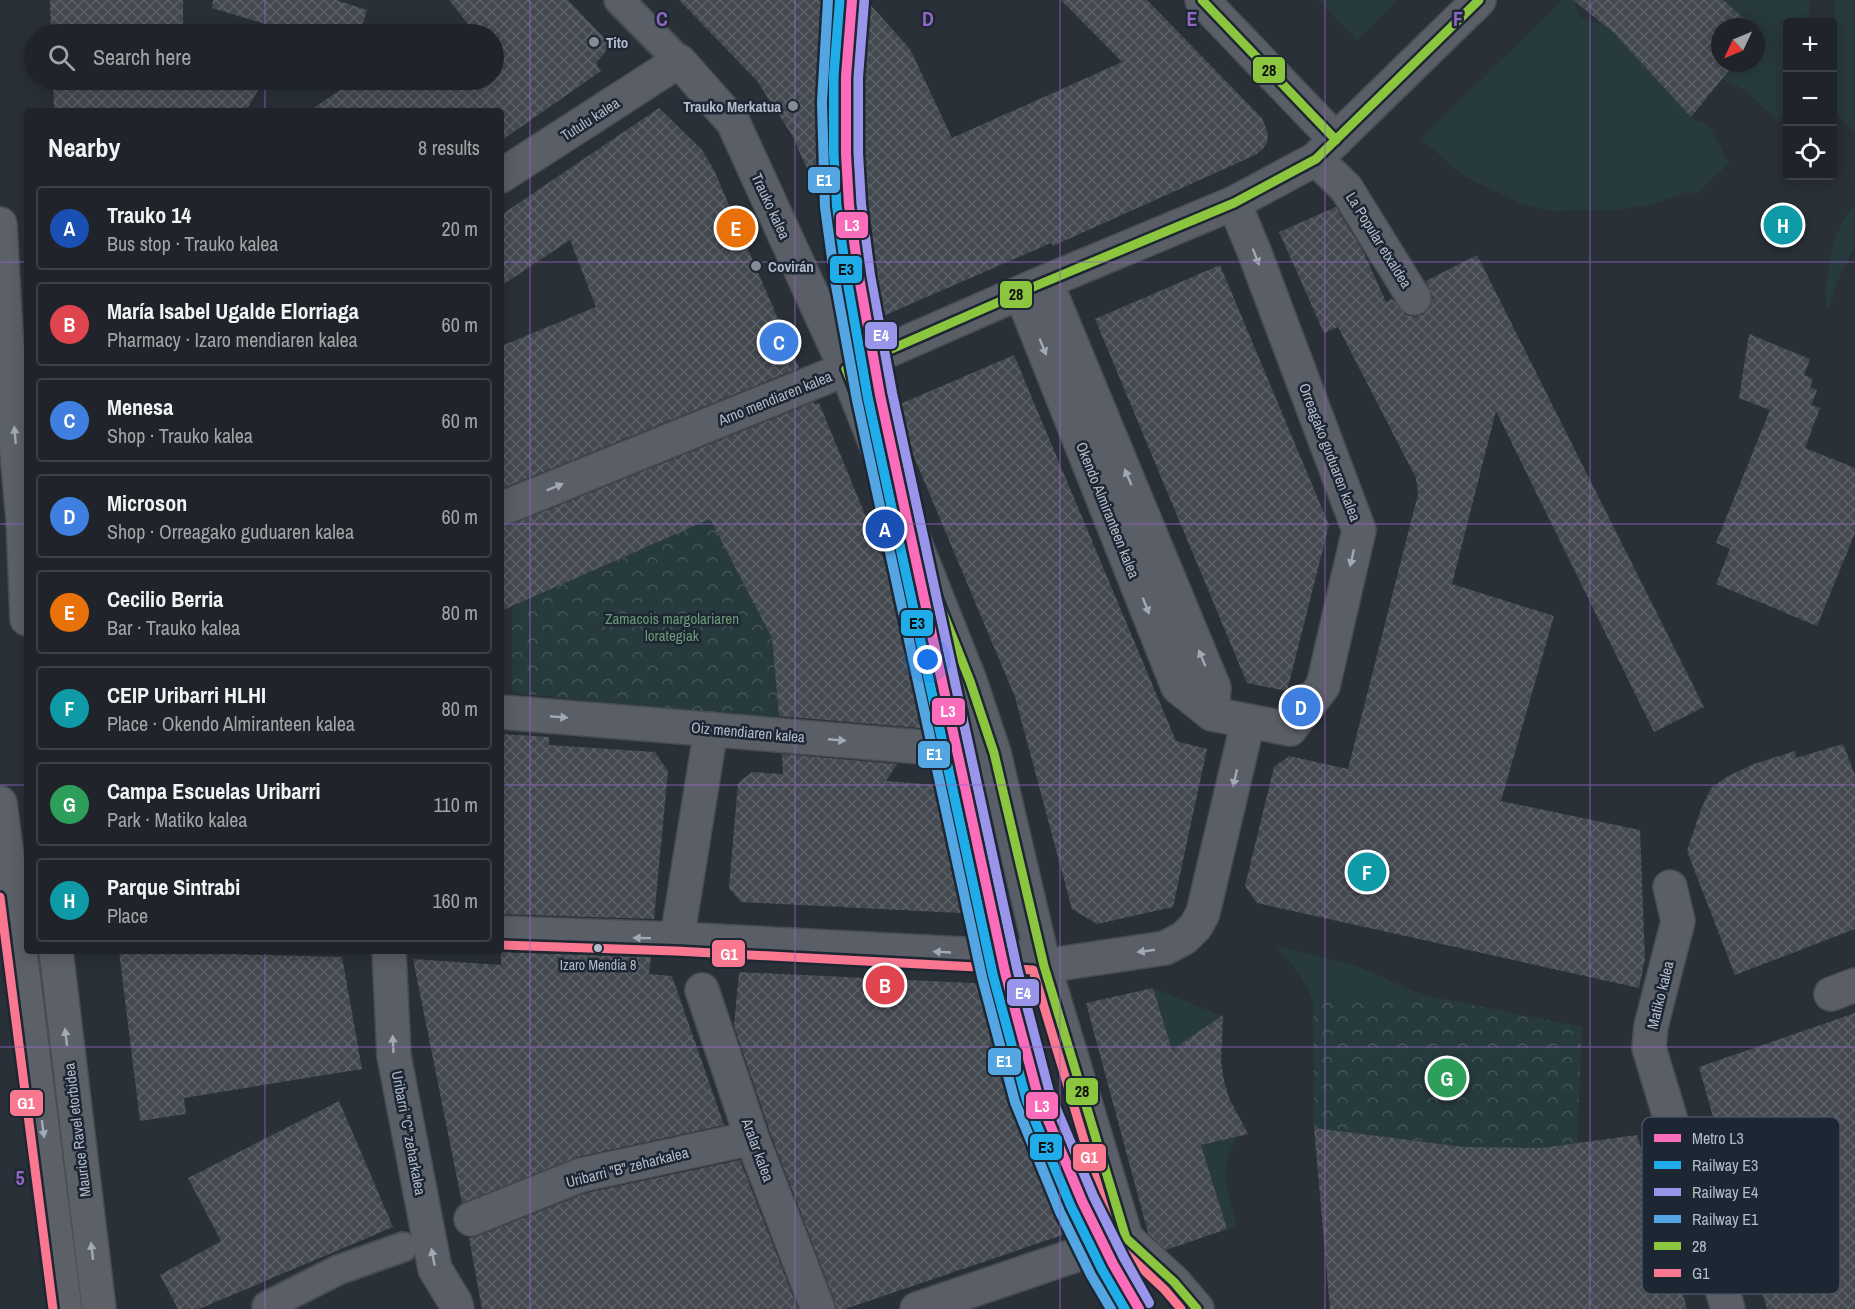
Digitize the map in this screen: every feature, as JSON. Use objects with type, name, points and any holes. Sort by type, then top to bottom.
[{"type":"main road","points":[[0,224],[6,333],[24,545]]},
{"type":"main road","points":[[0,803],[65,1309]]},
{"type":"main road","name":"Maurice Ravel etorbidea","points":[[57,957],[99,1309]]},
{"type":"street","name":"Trauko kalea","points":[[619,0],[679,61],[733,122],[846,369],[970,681],[994,753],[1043,962],[1126,1238]]},
{"type":"street","name":"La Popular etxaldea","points":[[1202,0],[1326,149],[1346,189],[1414,298]]},
{"type":"street","name":"Arno mendiaren kalea","points":[[504,508],[846,369],[1234,203],[1326,149],[1479,0]]},
{"type":"street","name":"Tutulu kalea","points":[[504,174],[679,61]]},
{"type":"street","name":"Orreagako guduaren kalea","points":[[1234,203],[1359,530],[1323,686],[1290,729],[1248,721]]},
{"type":"street","name":"Okendo Almiranteen kalea","points":[[1034,287],[1214,688],[1212,714],[1248,721]]},
{"type":"street","name":"Oiz mendiaren kalea","points":[[504,712],[994,753]]},
{"type":"street","points":[[504,933],[677,939],[1043,962],[1165,948],[1184,938],[1196,926],[1203,913],[1248,721]]},
{"type":"street","points":[[677,939],[711,729]]},
{"type":"street","name":"Matiko kalea","points":[[1670,887],[1678,921],[1651,1026],[1649,1048],[1670,1117]]},
{"type":"street","name":"Uribarri \"C\" zeharkalea","points":[[389,954],[394,1056],[435,1269],[457,1309]]},
{"type":"street","name":"Aralar kalea","points":[[702,990],[752,1138],[818,1309]]},
{"type":"street","name":"Uribarri \"B\" zeharkalea","points":[[471,1219],[581,1175],[752,1138]]},
{"type":"street","points":[[917,1309],[961,1302],[1126,1238],[1174,1282],[1197,1309]]},
{"type":"street","points":[[267,1306],[338,1270],[403,1247]]},
{"type":"street","name":"Matiko kalea","points":[[1723,1294],[1728,1309]]},
{"type":"green space","points":[[1319,0],[1398,0],[1357,40]]},
{"type":"green space","points":[[1562,0],[1575,0],[1580,16],[1587,21],[1602,23],[1613,32],[1697,123],[1702,120],[1711,129],[1729,163],[1697,194],[1687,192],[1650,205],[1615,210],[1548,211],[1520,203],[1465,177],[1421,139]]},
{"type":"green space","points":[[1723,0],[1809,0],[1809,18],[1783,18],[1783,116],[1778,121],[1744,89],[1722,79],[1728,72],[1765,72],[1765,18],[1744,18]]},
{"type":"green space","points":[[1835,0],[1855,0],[1855,134],[1837,114],[1837,18],[1835,18]]},
{"type":"green space","points":[[1855,206],[1855,247],[1842,270],[1830,306],[1827,308],[1826,284],[1836,238],[1841,224]]},
{"type":"green space","name":"Zamacois margolariaren lorategiak","points":[[710,519],[772,638],[779,722],[512,692],[512,607]]},
{"type":"green space","points":[[1275,946],[1351,964],[1424,995],[1313,1002],[1298,972]]},
{"type":"green space","points":[[1153,988],[1223,1016],[1204,1028],[1238,1136],[1226,1170],[1228,1191],[1237,1226],[1227,1229]]},
{"type":"green space","points":[[1424,995],[1582,1027],[1577,1143],[1541,1148],[1464,1147],[1314,1128],[1313,1002]]},
{"type":"building","points":[[50,0],[183,0],[183,24],[51,24]]},
{"type":"building","points":[[213,0],[336,0],[367,10],[362,24],[266,24],[212,8]]},
{"type":"building","points":[[449,0],[568,0],[611,45],[596,63],[601,71],[504,139],[504,108],[313,108],[340,90],[504,90],[504,24],[468,24]]},
{"type":"building","points":[[679,0],[866,0],[910,49],[952,138],[1122,62],[1061,0],[1147,0],[1262,118],[1268,134],[1267,143],[1255,155],[1053,246],[1051,243],[874,320],[792,135],[757,81]]},
{"type":"building","points":[[1573,0],[1723,0],[1744,18],[1711,18],[1711,72],[1728,72],[1691,117],[1613,32]]},
{"type":"building","points":[[53,90],[258,90],[248,108],[54,108]]},
{"type":"building","points":[[659,108],[702,150],[714,170],[799,368],[504,488],[504,345],[596,307],[570,240],[504,284],[504,213]]},
{"type":"building","points":[[1336,207],[1363,251],[1386,302],[1392,299],[1406,315],[1415,317],[1423,314],[1430,307],[1433,297],[1426,281],[1477,255],[1704,707],[1654,732],[1496,411],[1452,584],[1554,616],[1501,801],[1640,830],[1645,959],[1639,988],[1257,903],[1245,886],[1274,767],[1289,756],[1348,769],[1418,494],[1416,478],[1338,327],[1324,333],[1279,232]]},
{"type":"building","points":[[1220,265],[1329,525],[1287,691],[1247,683],[1095,319]]},
{"type":"building","points":[[1749,334],[1810,359],[1804,375],[1813,379],[1810,387],[1817,390],[1811,405],[1820,408],[1805,448],[1855,468],[1855,533],[1817,626],[1716,584],[1730,549],[1716,543],[1770,410],[1739,398]]},
{"type":"building","points":[[1014,355],[1176,741],[1207,749],[1173,907],[1097,924],[1072,909],[1015,697],[893,407]]},
{"type":"building","points":[[814,402],[819,403],[940,696],[920,728],[779,716],[772,638],[710,519],[504,610],[504,527]]},
{"type":"building","points":[[504,734],[549,737],[549,745],[655,752],[668,771],[654,919],[504,914]]},
{"type":"building","points":[[1843,744],[1855,775],[1855,929],[1735,975],[1687,851],[1701,809],[1711,788],[1728,776],[1754,764],[1795,751],[1796,758]]},
{"type":"building","points":[[782,754],[897,764],[886,781],[950,786],[964,796],[991,899],[979,914],[741,902],[729,888],[738,783],[752,772],[783,774]]},
{"type":"building","points":[[504,952],[651,957],[649,974],[672,976],[724,1125],[577,1157],[462,1203],[413,959],[501,965],[501,954]]},
{"type":"building","points":[[119,954],[342,957],[362,1069],[184,1098],[186,1114],[140,1121]]},
{"type":"building","points":[[739,972],[993,984],[1016,1003],[1092,1225],[845,1309],[836,1309],[770,1132],[734,1026]]},
{"type":"building","points":[[1153,988],[1172,1050],[1223,1015],[1221,1062],[1224,1080],[1229,1098],[1248,1134],[1201,1145],[1227,1229],[1166,1250],[1148,1233],[1086,1003]]},
{"type":"building","points":[[1855,1013],[1855,1309],[1767,1309],[1763,1294],[1840,1294],[1840,1117],[1713,1117],[1699,1067]]},
{"type":"building","points":[[339,1101],[393,1227],[199,1309],[178,1309],[160,1275],[221,1241],[188,1178]]},
{"type":"building","points":[[1314,1128],[1464,1147],[1541,1148],[1637,1135],[1642,1152],[1642,1294],[1683,1294],[1687,1309],[1330,1309]]},
{"type":"building","points":[[740,1160],[798,1309],[482,1309],[469,1238],[586,1193]]},
{"type":"metro line","name":"L3","points":[[852,0],[846,77],[846,154],[849,205],[859,277],[880,395],[1005,972],[1038,1096],[1082,1201],[1113,1264],[1139,1309]]},
{"type":"rail line","name":"E1","points":[[828,0],[822,102],[825,207],[835,280],[857,400],[982,977],[1015,1102],[1060,1212],[1091,1275],[1111,1309]]},
{"type":"rail line","name":"E3","points":[[840,0],[834,76],[834,154],[837,206],[847,278],[868,398],[993,975],[1027,1101],[1071,1206],[1125,1309]]},
{"type":"rail line","name":"E4","points":[[864,1],[858,77],[858,153],[861,204],[870,275],[892,393],[1017,969],[1049,1092],[1093,1196],[1149,1303]]},
{"type":"transit line","name":"28","points":[[1202,0],[1336,140]]},
{"type":"transit line","name":"28","points":[[846,369],[1033,287],[1234,203],[1316,159],[1479,0]]},
{"type":"transit line","name":"28","points":[[846,369],[970,681],[994,753],[1044,966],[1126,1238],[1174,1282],[1197,1309]]},
{"type":"transit line","name":"G1","points":[[0,897],[53,1309]]},
{"type":"transit line","name":"G1","points":[[504,945],[676,951],[1033,970],[1115,1243],[1165,1290],[1181,1309]]},
{"type":"place","name":"Tito","points":[[594,42]]},
{"type":"place","name":"Trauko Merkatua","points":[[793,106]]},
{"type":"place","name":"Parque Sintrabi","points":[[1783,225]]},
{"type":"place","name":"Cecilio Berria","points":[[736,228]]},
{"type":"place","name":"Covirán","points":[[756,266]]},
{"type":"place","name":"Menesa","points":[[779,342]]},
{"type":"place","name":"Trauko 14","points":[[885,529]]},
{"type":"place","name":"Microson","points":[[1301,707]]},
{"type":"place","name":"CEIP Uribarri HLHI","points":[[1367,872]]},
{"type":"place","name":"Izaro Mendia 8","points":[[598,948]]},
{"type":"place","name":"María Isabel Ugalde Elorriaga","points":[[885,985]]},
{"type":"place","name":"Campa Escuelas Uribarri","points":[[1447,1078]]}]
